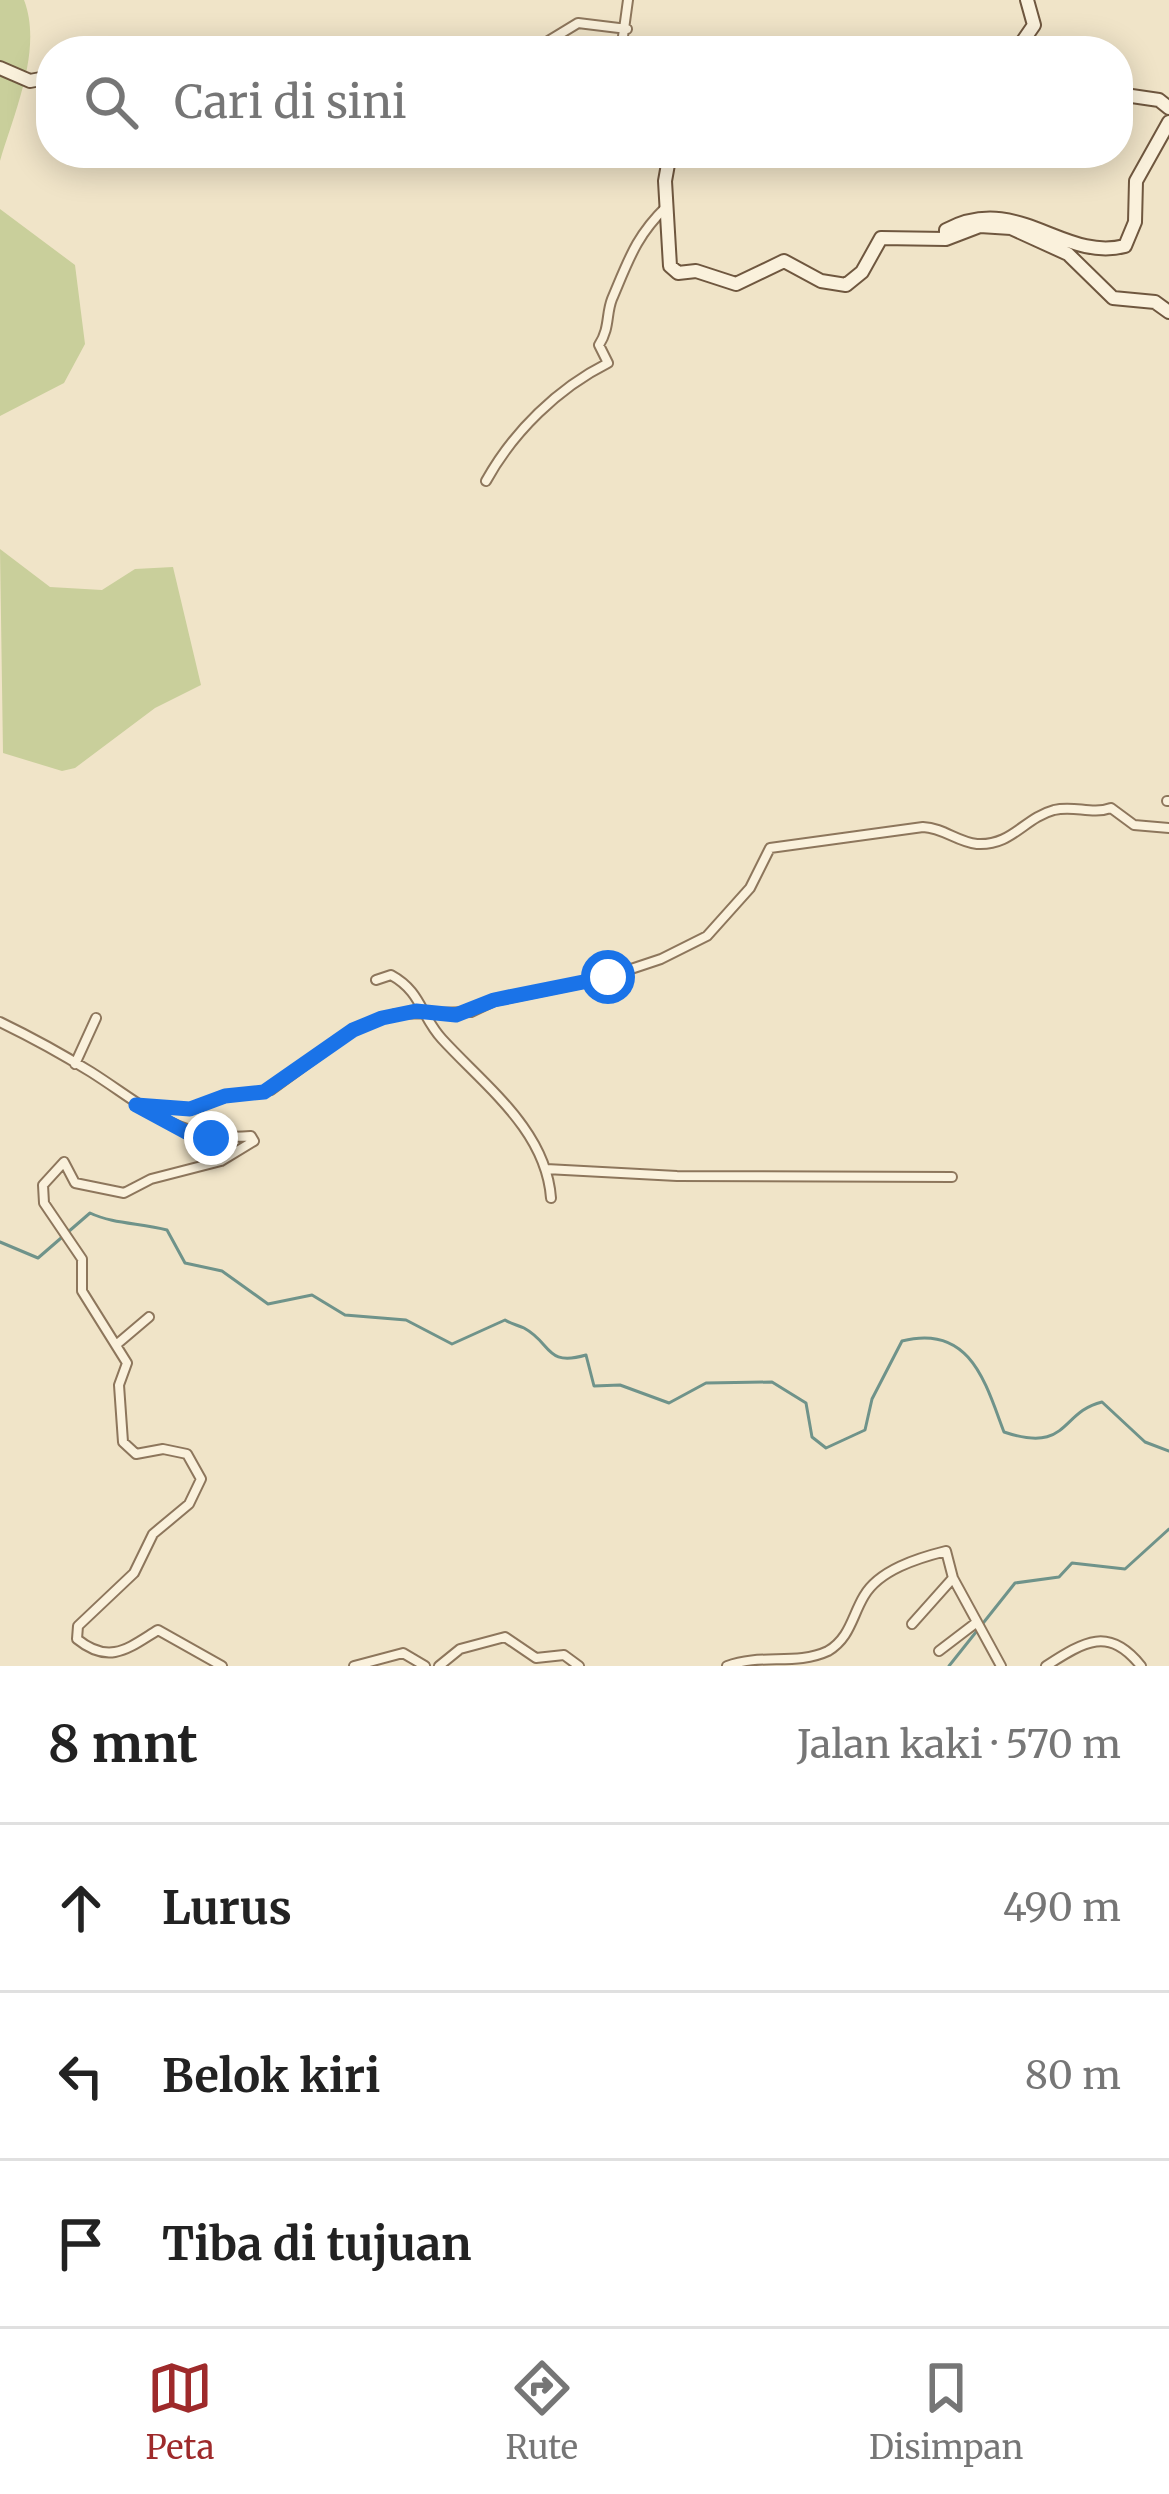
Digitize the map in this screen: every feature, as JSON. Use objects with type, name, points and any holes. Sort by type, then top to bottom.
[{"type":"street","points":[[625,36],[628,0]]},
{"type":"street","points":[[1026,36],[1034,25],[1027,0]]},
{"type":"street","points":[[557,36],[578,23],[627,28]]},
{"type":"street","points":[[0,68],[36,80]]},
{"type":"street","points":[[1133,96],[1160,100],[1169,109]]},
{"type":"street","points":[[946,238],[950,227],[980,217],[1006,217],[1102,250],[1126,246],[1133,233],[1136,181],[1169,122]]},
{"type":"street","points":[[667,168],[664,182],[673,270],[696,271],[726,284],[748,280],[784,261],[820,281],[846,285],[862,272],[880,238],[946,238],[980,226],[1011,228],[1074,258],[1113,298],[1155,302],[1169,312]]},
{"type":"street","points":[[485,481],[529,423],[579,379],[608,363],[599,345],[610,328],[610,302],[629,269],[636,236],[668,205]]},
{"type":"street","points":[[136,1105],[190,1109],[225,1096],[271,1090],[353,1030],[395,1014],[471,1012],[494,1000],[601,979],[670,956],[707,936],[750,888],[770,848],[923,827],[946,829],[966,842],[992,843],[1019,834],[1043,814],[1075,807],[1092,813],[1111,808],[1134,825],[1169,828]]},
{"type":"street","points":[[376,980],[391,975],[409,983],[442,1039],[491,1084],[546,1169],[551,1198]]},
{"type":"street","points":[[75,1064],[96,1018]]},
{"type":"street","points":[[0,1022],[186,1132],[211,1138],[251,1136],[254,1141],[221,1161],[151,1179],[124,1193],[75,1183],[64,1162],[57,1163],[43,1185],[44,1203],[82,1259],[82,1291],[127,1363],[119,1385],[123,1442],[136,1454],[163,1449],[187,1454],[201,1471],[201,1484],[189,1504],[156,1531],[134,1574],[82,1621],[76,1636],[84,1645],[113,1654],[130,1651],[158,1630],[223,1666]]},
{"type":"street","points":[[546,1169],[677,1176],[952,1177]]},
{"type":"street","points":[[116,1345],[149,1317]]},
{"type":"street","points":[[727,1666],[757,1658],[804,1662],[833,1649],[866,1593],[898,1567],[946,1551],[952,1578],[1001,1666]]},
{"type":"street","points":[[912,1624],[952,1578]]},
{"type":"street","points":[[939,1651],[977,1623]]},
{"type":"street","points":[[439,1666],[460,1648],[505,1637],[536,1658],[564,1655],[579,1666]]},
{"type":"street","points":[[1046,1666],[1103,1640],[1120,1642],[1141,1666]]},
{"type":"street","points":[[354,1666],[403,1653],[425,1666]]},
{"type":"green space","points":[[0,0],[24,0],[30,39],[24,81],[0,161]]},
{"type":"green space","points":[[0,209],[75,265],[85,344],[64,383],[0,416]]},
{"type":"green space","points":[[0,549],[50,587],[102,590],[135,569],[173,567],[201,685],[155,708],[75,768],[62,771],[3,753]]},
{"type":"waterway","points":[[0,1242],[38,1258],[90,1213],[167,1230],[185,1263],[222,1271],[268,1304],[312,1295],[345,1315],[406,1320],[452,1344],[505,1320],[533,1334],[556,1356],[586,1355],[594,1386],[620,1385],[669,1403],[706,1383],[772,1382],[806,1403],[812,1437],[826,1448],[865,1430],[872,1399],[902,1341],[945,1341],[972,1362],[1004,1432],[1025,1437],[1052,1435],[1102,1402],[1145,1442],[1169,1451]]},
{"type":"waterway","points":[[949,1666],[1015,1583],[1059,1577],[1072,1563],[1125,1569],[1169,1529]]},
{"type":"route","points":[[211,1138],[186,1132],[136,1105],[181,1110],[225,1096],[264,1092],[353,1030],[382,1018],[416,1011],[456,1015],[494,1000],[608,977]]}]
